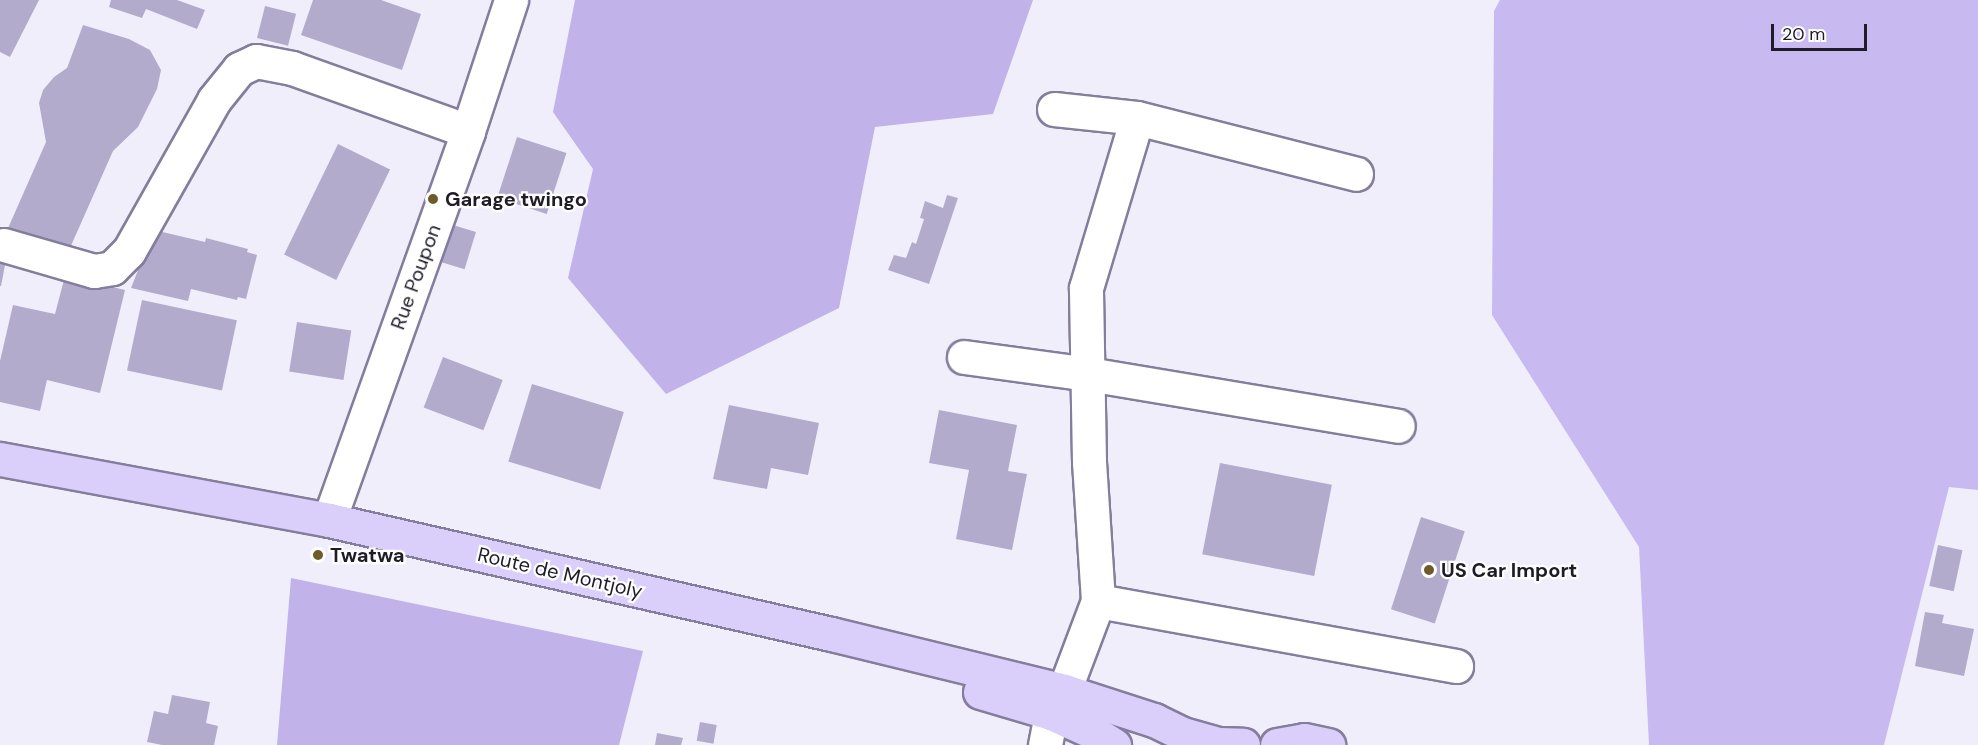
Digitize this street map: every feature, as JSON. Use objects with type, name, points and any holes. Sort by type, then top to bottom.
[{"type":"main road","name":"Route de Montjoly","points":[[0,459],[328,520],[831,634],[880,662],[1049,728]]},
{"type":"main road","points":[[1116,709],[1162,745]]},
{"type":"main road","points":[[1049,728],[1116,709],[1154,720],[1183,734],[1219,744],[1243,745]]},
{"type":"main road","points":[[1049,728],[1093,732],[1114,745]]},
{"type":"main road","points":[[1277,745],[1304,740],[1329,745]]},
{"type":"street","name":"Rue Poupon","points":[[328,520],[468,131],[512,0]]},
{"type":"street","points":[[4,245],[94,271],[112,268],[129,251],[214,100],[239,69],[256,61],[292,68],[468,131]]},
{"type":"street","points":[[1054,109],[1137,118],[1356,174]]},
{"type":"street","points":[[1049,728],[1098,602],[1089,462],[1086,288],[1137,118]]},
{"type":"street","points":[[964,357],[1088,374],[1398,426]]},
{"type":"street","points":[[1098,602],[1456,666]]},
{"type":"shaded area","points":[[575,0],[1033,0],[993,114],[875,127],[839,308],[666,394],[568,278],[593,169],[553,112]]},
{"type":"shaded area","points":[[1500,0],[1978,0],[1978,490],[1949,487],[1884,745],[1649,745],[1639,547],[1492,315],[1494,11]]},
{"type":"shaded area","points":[[291,578],[643,651],[619,745],[277,745]]},
{"type":"building","points":[[0,0],[39,0],[10,57],[0,52]]},
{"type":"building","points":[[111,0],[177,0],[205,10],[197,29],[146,9],[142,18],[109,7]]},
{"type":"building","points":[[313,0],[381,0],[421,14],[402,70],[301,35]]},
{"type":"building","points":[[265,6],[296,14],[288,46],[257,38]]},
{"type":"building","points":[[83,25],[129,39],[150,50],[161,70],[157,89],[138,127],[113,151],[66,257],[5,235],[46,142],[39,103],[43,90],[54,77],[67,68]]},
{"type":"building","points":[[517,137],[566,153],[547,214],[497,198]]},
{"type":"building","points":[[338,144],[390,169],[336,280],[284,255]]},
{"type":"building","points":[[947,195],[958,198],[929,284],[888,270],[894,255],[906,258],[912,242],[916,244],[924,219],[920,218],[925,201],[943,208]]},
{"type":"building","points":[[453,225],[476,232],[465,269],[442,262]]},
{"type":"building","points":[[154,230],[205,242],[206,238],[248,249],[247,252],[257,255],[246,299],[238,297],[237,300],[191,289],[188,301],[131,288]]},
{"type":"building","points":[[0,258],[6,260],[1,286],[0,286]]},
{"type":"building","points":[[65,276],[125,290],[100,393],[47,380],[40,411],[0,402],[0,361],[13,305],[55,314]]},
{"type":"building","points":[[142,300],[237,320],[222,391],[127,370]]},
{"type":"building","points":[[297,322],[351,331],[344,380],[289,371]]},
{"type":"building","points":[[443,357],[503,380],[483,430],[424,407]]},
{"type":"building","points":[[532,384],[624,412],[600,490],[508,461]]},
{"type":"building","points":[[729,405],[819,423],[808,475],[771,468],[767,489],[713,479]]},
{"type":"building","points":[[939,410],[1017,425],[1008,471],[1027,474],[1012,550],[956,539],[969,470],[929,463]]},
{"type":"building","points":[[1220,463],[1332,485],[1314,576],[1202,554]]},
{"type":"building","name":"US Car Import","points":[[1421,517],[1465,531],[1435,623],[1391,609]]},
{"type":"building","points":[[1938,545],[1962,550],[1954,591],[1929,586]]},
{"type":"building","points":[[1925,612],[1944,615],[1942,623],[1974,629],[1964,676],[1915,666]]},
{"type":"building","points":[[172,695],[210,702],[206,723],[218,726],[214,745],[162,745],[147,742],[154,711],[168,714]]},
{"type":"building","points":[[700,722],[717,725],[713,744],[697,741]]},
{"type":"building","points":[[657,733],[683,738],[681,745],[655,745]]},
{"type":"place","name":"Garage twingo","points":[[433,199]]},
{"type":"place","name":"Twatwa","points":[[318,555]]},
{"type":"place","name":"US Car Import","points":[[1429,570]]}]
